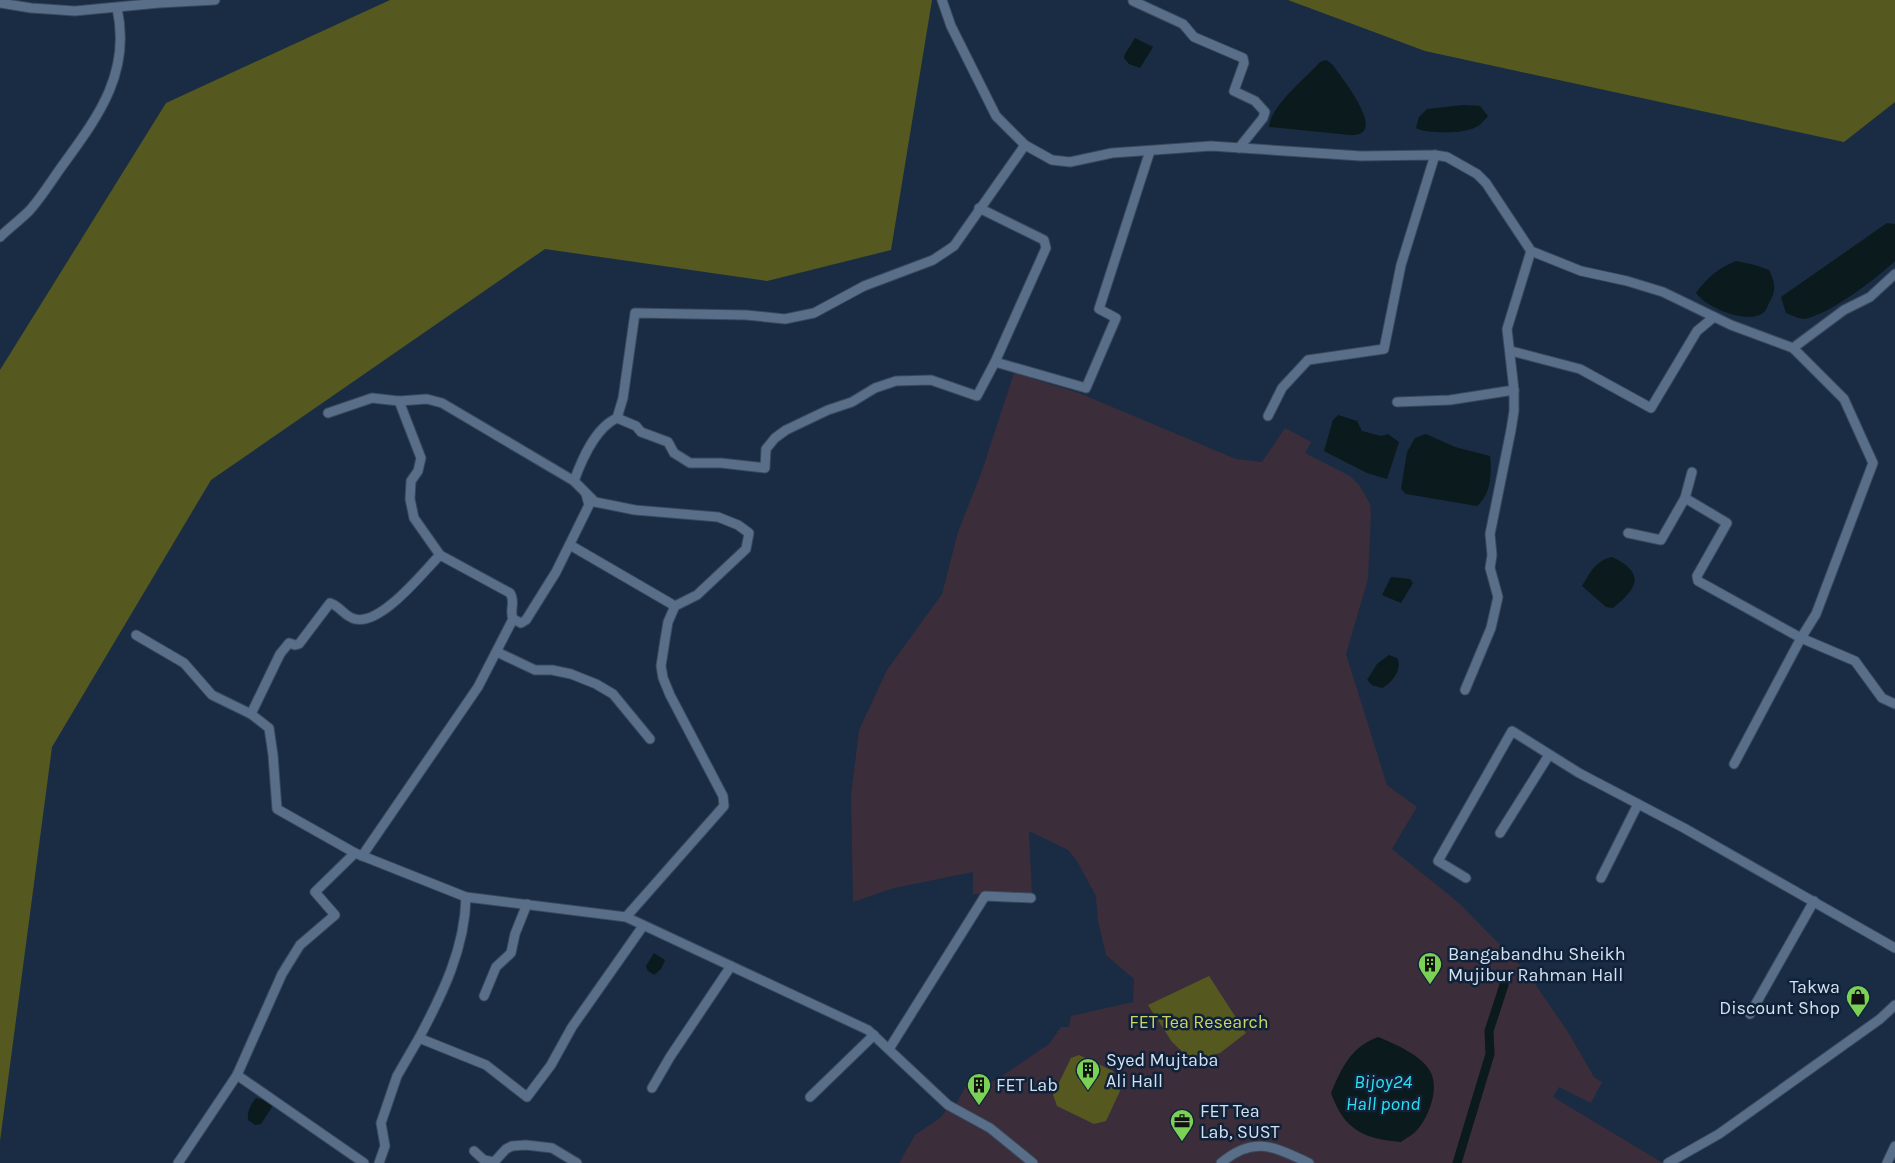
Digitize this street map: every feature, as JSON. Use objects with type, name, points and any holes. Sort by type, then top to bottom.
[{"type":"street","points":[[1,2],[31,8],[75,12],[159,3],[215,0]]},
{"type":"street","points":[[942,0],[951,26],[996,116],[1025,145],[1052,160],[1070,162],[1112,153],[1212,146],[1361,156],[1448,157],[1477,174],[1486,183],[1531,251],[1581,271],[1646,286],[1714,317],[1793,348],[1844,399],[1873,458],[1873,463],[1816,614],[1801,638],[1734,764]]},
{"type":"street","points":[[1133,1],[1183,24],[1194,37],[1243,58],[1244,63],[1234,91],[1255,101],[1265,112],[1263,118],[1240,148]]},
{"type":"street","points":[[0,237],[30,210],[92,127],[112,85],[118,63],[121,23],[118,8]]},
{"type":"street","points":[[617,418],[623,398],[635,313],[746,315],[786,319],[814,313],[864,286],[940,256],[954,246],[970,226],[979,208],[1025,145]]},
{"type":"street","points":[[995,362],[1086,388],[1116,318],[1099,309],[1150,151]]},
{"type":"street","points":[[1268,416],[1282,388],[1308,360],[1384,349],[1401,266],[1435,156]]},
{"type":"street","points":[[574,481],[584,455],[609,421],[617,418],[636,426],[641,432],[668,442],[674,453],[690,463],[721,462],[765,468],[766,449],[775,438],[786,430],[828,410],[852,402],[876,388],[896,381],[931,380],[977,396],[995,362],[1046,248],[1044,240],[979,208]]},
{"type":"street","points":[[1465,690],[1491,628],[1498,597],[1490,568],[1492,554],[1490,534],[1512,430],[1514,411],[1514,390],[1508,329],[1531,251]]},
{"type":"street","points":[[1793,348],[1844,310],[1870,297],[1895,274]]},
{"type":"street","points":[[1511,351],[1580,369],[1651,408],[1697,331],[1714,317]]},
{"type":"street","points":[[1398,402],[1450,400],[1514,390]]},
{"type":"street","points":[[328,413],[372,398],[399,401],[427,399],[442,402],[574,481],[595,502],[616,508],[718,517],[738,524],[749,533],[746,549],[697,595],[675,606],[668,622],[661,666],[663,678],[670,695],[723,796],[724,806],[626,917]]},
{"type":"street","points":[[178,1163],[237,1074],[279,982],[300,945],[335,915],[315,892],[358,855],[478,687],[513,619],[511,615],[514,601],[510,593],[440,555],[414,518],[410,499],[411,481],[418,471],[421,458],[399,401]]},
{"type":"street","points":[[1628,533],[1661,540],[1685,498],[1692,472]]},
{"type":"street","points":[[513,619],[521,623],[526,620],[556,572],[589,505],[586,492]]},
{"type":"street","points":[[1685,498],[1727,523],[1698,576],[1698,581],[1801,638],[1855,661],[1882,698],[1895,704]]},
{"type":"street","points":[[570,545],[675,606]]},
{"type":"street","points":[[251,714],[280,654],[289,643],[299,644],[330,603],[336,605],[357,620],[369,618],[385,610],[440,555]]},
{"type":"street","points":[[136,635],[184,663],[212,695],[251,714],[269,728],[277,809],[358,855],[466,897],[626,917],[868,1030],[948,1105],[990,1128],[1033,1163]]},
{"type":"street","points":[[497,652],[535,670],[552,670],[596,684],[613,694],[650,738]]},
{"type":"street","points":[[1466,878],[1438,861],[1512,731],[1549,755],[1814,901],[1895,948]]},
{"type":"street","points":[[1500,832],[1549,755]]},
{"type":"street","points":[[1600,878],[1638,804]]},
{"type":"street","points":[[889,1048],[985,896],[1031,898]]},
{"type":"street","points":[[379,1163],[385,1146],[381,1123],[398,1076],[448,981],[466,921],[466,897]]},
{"type":"street","points":[[1750,1014],[1814,901]]},
{"type":"street","points":[[484,996],[496,967],[511,953],[515,934],[527,904]]},
{"type":"street","points":[[419,1038],[486,1065],[527,1097],[551,1065],[572,1027],[644,926]]},
{"type":"street","points":[[652,1088],[670,1057],[731,966]]},
{"type":"street","points":[[1668,1163],[1719,1134],[1880,1019],[1895,1005]]},
{"type":"street","points":[[810,1097],[874,1035]]},
{"type":"street","points":[[237,1074],[364,1163]]},
{"type":"street","points":[[1221,1163],[1241,1149],[1262,1145],[1309,1163]]},
{"type":"street","points":[[474,1151],[484,1160],[494,1162],[506,1149],[512,1146],[552,1148],[577,1163]]},
{"type":"street","points":[[1887,1163],[1895,1146]]},
{"type":"shaded area","points":[[1014,373],[1079,393],[1236,459],[1262,462],[1285,428],[1311,442],[1305,453],[1350,476],[1360,486],[1370,504],[1371,513],[1368,579],[1346,654],[1387,785],[1417,807],[1392,849],[1459,903],[1526,971],[1568,1032],[1594,1077],[1602,1082],[1591,1103],[1559,1087],[1553,1097],[1663,1163],[899,1163],[915,1135],[940,1118],[948,1108],[953,1110],[966,1086],[976,1091],[1005,1074],[1049,1044],[1061,1027],[1069,1027],[1071,1016],[1133,1002],[1134,979],[1106,955],[1098,921],[1096,896],[1077,861],[1068,850],[1029,831],[1032,895],[973,894],[973,872],[894,888],[853,902],[851,796],[859,730],[887,670],[942,594],[958,532],[982,471]]},
{"type":"green space","points":[[390,0],[932,0],[891,250],[767,281],[545,249],[211,480],[52,747],[0,1141],[0,370],[166,103]]},
{"type":"green space","points":[[1288,0],[1895,0],[1895,102],[1844,142],[1425,51]]},
{"type":"green space","name":"FET Tea Research","points":[[1209,976],[1246,1033],[1220,1053],[1192,1061],[1172,1042],[1148,1005]]},
{"type":"green space","points":[[1079,1055],[1113,1071],[1120,1091],[1106,1121],[1094,1124],[1057,1106],[1053,1095],[1071,1058]]},
{"type":"water","points":[[1135,38],[1153,47],[1140,68],[1129,64],[1124,58]]},
{"type":"water","points":[[1326,60],[1332,64],[1359,105],[1366,126],[1361,133],[1350,135],[1269,127],[1271,119],[1282,101],[1320,62]]},
{"type":"water","points":[[1463,105],[1480,106],[1488,116],[1478,126],[1464,131],[1437,132],[1416,128],[1419,117],[1427,109]]},
{"type":"water","points":[[1887,223],[1895,224],[1895,261],[1865,286],[1826,311],[1804,319],[1786,313],[1781,297]]},
{"type":"water","points":[[1736,261],[1769,270],[1773,279],[1774,290],[1772,298],[1764,312],[1756,316],[1747,317],[1727,313],[1708,304],[1696,293],[1713,274]]},
{"type":"water","points":[[1338,415],[1357,421],[1362,431],[1381,436],[1388,434],[1399,442],[1387,479],[1367,473],[1324,451],[1333,420]]},
{"type":"water","points":[[1426,434],[1455,447],[1490,456],[1490,483],[1485,496],[1477,506],[1406,494],[1401,489],[1407,452],[1415,438]]},
{"type":"water","points":[[1612,557],[1630,569],[1635,581],[1628,594],[1613,608],[1606,607],[1582,586],[1598,564]]},
{"type":"water","points":[[1391,577],[1410,579],[1413,583],[1401,603],[1382,595]]},
{"type":"water","points":[[1389,655],[1397,658],[1399,667],[1396,675],[1382,688],[1372,685],[1367,680],[1377,664]]},
{"type":"water","points":[[654,953],[665,960],[661,969],[654,975],[647,970],[646,966]]},
{"type":"water","name":"Bijoy24 Hall pond","points":[[1378,1037],[1414,1055],[1426,1065],[1433,1078],[1432,1102],[1426,1118],[1415,1132],[1401,1142],[1376,1138],[1357,1130],[1342,1116],[1331,1093],[1348,1059],[1361,1046]]},
{"type":"water","points":[[256,1098],[272,1102],[272,1107],[261,1124],[255,1125],[248,1120],[248,1114]]},
{"type":"waterway","points":[[1457,1163],[1490,1054],[1489,1031],[1504,985]]},
{"type":"place","name":"Bangabandhu Sheikh Mujibur Rahman Hall","points":[[1430,985]]},
{"type":"place","name":"Takwa Discount Shop","points":[[1858,1018]]},
{"type":"place","name":"Syed Mujtaba Ali Hall","points":[[1088,1091]]},
{"type":"place","name":"FET Lab","points":[[979,1106]]},
{"type":"place","name":"FET Tea Lab, SUST","points":[[1182,1142]]}]
